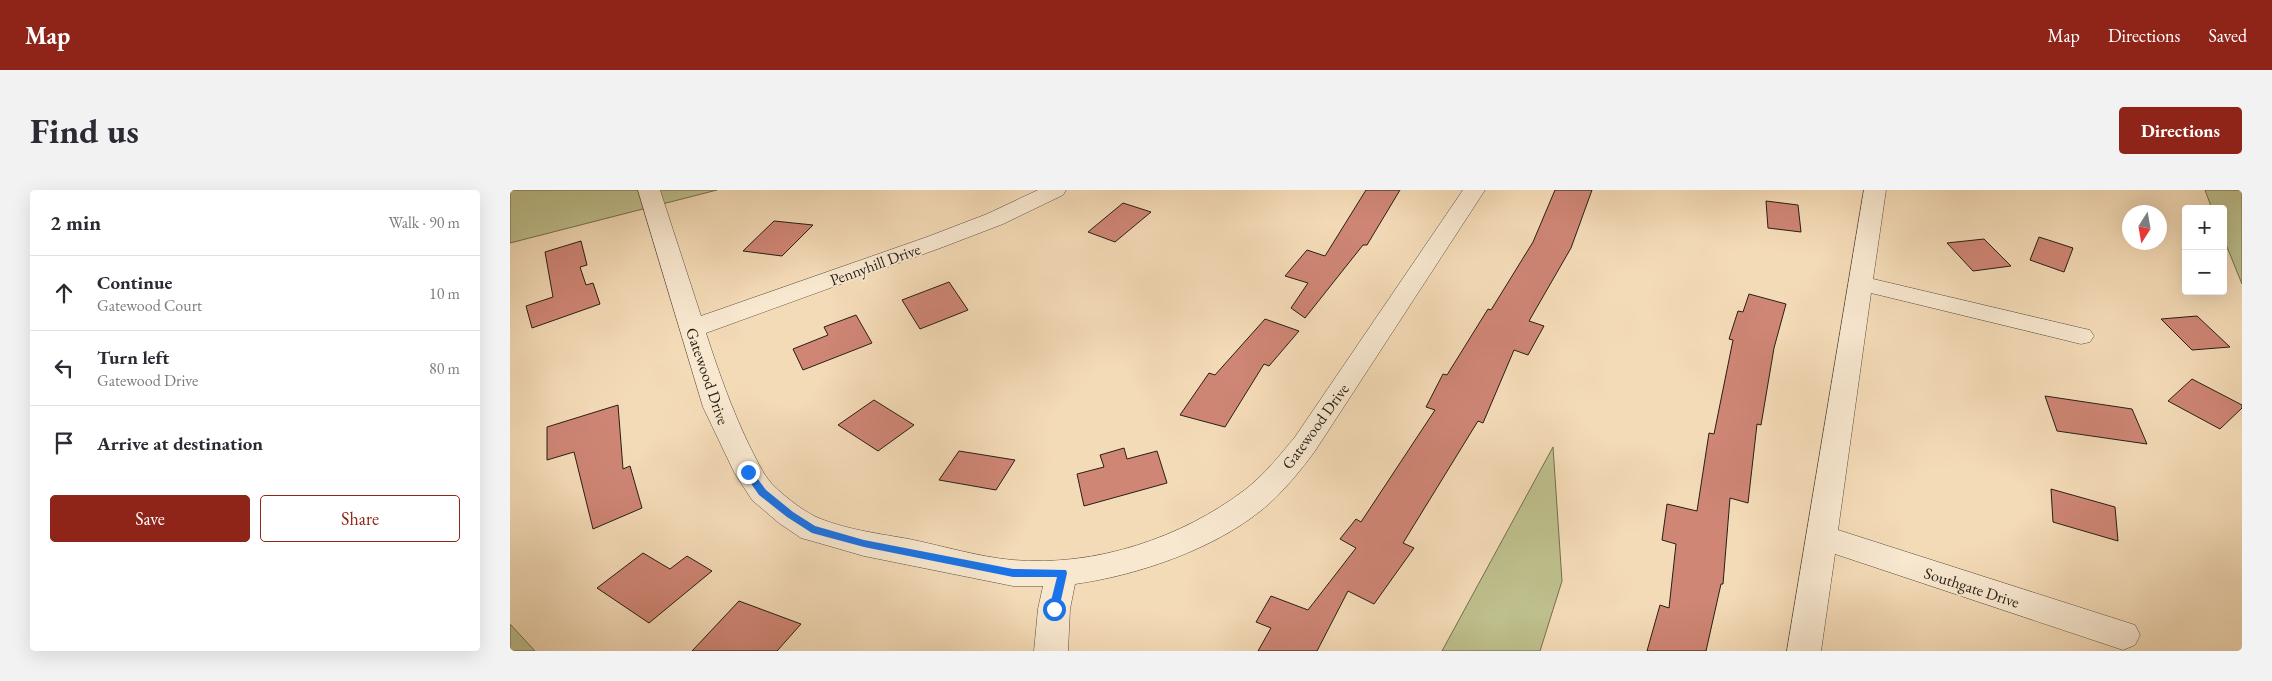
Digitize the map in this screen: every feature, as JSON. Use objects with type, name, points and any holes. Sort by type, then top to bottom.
[{"type":"street","name":"Gatewood Drive","points":[[649,190],[717,407],[748,472],[762,492],[797,520],[812,529],[864,543],[1013,573],[1062,573],[1105,566],[1149,555],[1221,523],[1258,496],[1284,471],[1305,444],[1474,190]]},
{"type":"street","name":"Pennyhill Drive","points":[[691,329],[986,223],[1055,190]]},
{"type":"street","points":[[1804,651],[1875,190]]},
{"type":"street","points":[[1860,283],[2081,336]]},
{"type":"street","name":"Southgate Drive","points":[[1822,537],[2039,610],[2123,635]]},
{"type":"street","points":[[1052,651],[1054,609],[1062,573]]},
{"type":"green space","points":[[510,190],[717,190],[510,243]]},
{"type":"green space","points":[[2205,190],[2242,190],[2242,284],[2227,247],[2227,205],[2211,205]]},
{"type":"green space","points":[[1553,447],[1562,581],[1540,651],[1442,651]]},
{"type":"green space","points":[[510,624],[535,651],[510,651]]},
{"type":"building","points":[[1366,190],[1400,190],[1367,245],[1363,245],[1305,318],[1291,308],[1308,283],[1285,276],[1307,250],[1325,256]]},
{"type":"building","points":[[1555,190],[1592,190],[1571,248],[1529,321],[1544,326],[1528,355],[1514,350],[1483,423],[1478,421],[1403,543],[1414,548],[1374,604],[1348,591],[1317,651],[1258,651],[1271,628],[1256,622],[1271,596],[1308,610],[1356,548],[1340,539],[1356,519],[1361,522],[1435,410],[1426,407],[1443,374],[1447,375],[1488,309],[1491,310],[1533,242]]},
{"type":"building","points":[[1766,201],[1798,205],[1801,232],[1768,228]]},
{"type":"building","points":[[1123,203],[1151,212],[1115,242],[1088,232]]},
{"type":"building","points":[[774,221],[813,225],[782,256],[743,251]]},
{"type":"building","points":[[2039,237],[2073,248],[2064,272],[2030,260]]},
{"type":"building","points":[[1984,239],[2011,266],[1973,271],[1947,243]]},
{"type":"building","points":[[581,241],[587,265],[580,267],[586,285],[593,283],[600,304],[532,328],[526,306],[553,297],[545,252]]},
{"type":"building","points":[[949,282],[968,310],[920,329],[902,300]]},
{"type":"building","points":[[1749,294],[1786,304],[1774,348],[1761,425],[1757,424],[1748,503],[1730,498],[1723,584],[1721,584],[1706,651],[1647,651],[1660,605],[1669,608],[1676,544],[1662,540],[1667,504],[1697,511],[1709,433],[1714,434],[1733,340],[1729,339],[1738,311],[1743,312]]},
{"type":"building","points":[[856,315],[872,343],[803,370],[793,349],[828,335],[824,327]]},
{"type":"building","points":[[2197,316],[2230,347],[2192,350],[2161,319]]},
{"type":"building","points":[[1265,319],[1299,331],[1269,366],[1264,364],[1225,427],[1180,415],[1209,373],[1215,375]]},
{"type":"building","points":[[2192,379],[2242,405],[2242,408],[2220,429],[2168,401]]},
{"type":"building","points":[[2045,396],[2132,409],[2147,444],[2057,431]]},
{"type":"building","points":[[874,400],[914,425],[878,451],[838,425]]},
{"type":"building","points":[[618,405],[623,469],[630,466],[642,508],[593,529],[574,452],[547,460],[547,427]]},
{"type":"building","points":[[1124,448],[1127,459],[1157,451],[1167,483],[1084,506],[1077,474],[1104,467],[1100,455]]},
{"type":"building","points":[[959,451],[1015,460],[996,490],[939,480]]},
{"type":"building","points":[[2051,489],[2115,507],[2118,541],[2053,522]]},
{"type":"building","points":[[643,553],[670,569],[687,556],[712,571],[649,623],[597,588]]},
{"type":"building","points":[[739,601],[801,624],[777,651],[692,651]]},
{"type":"route","points":[[748,472],[762,492],[790,515],[812,529],[864,543],[1013,573],[1062,573],[1054,609]]}]
